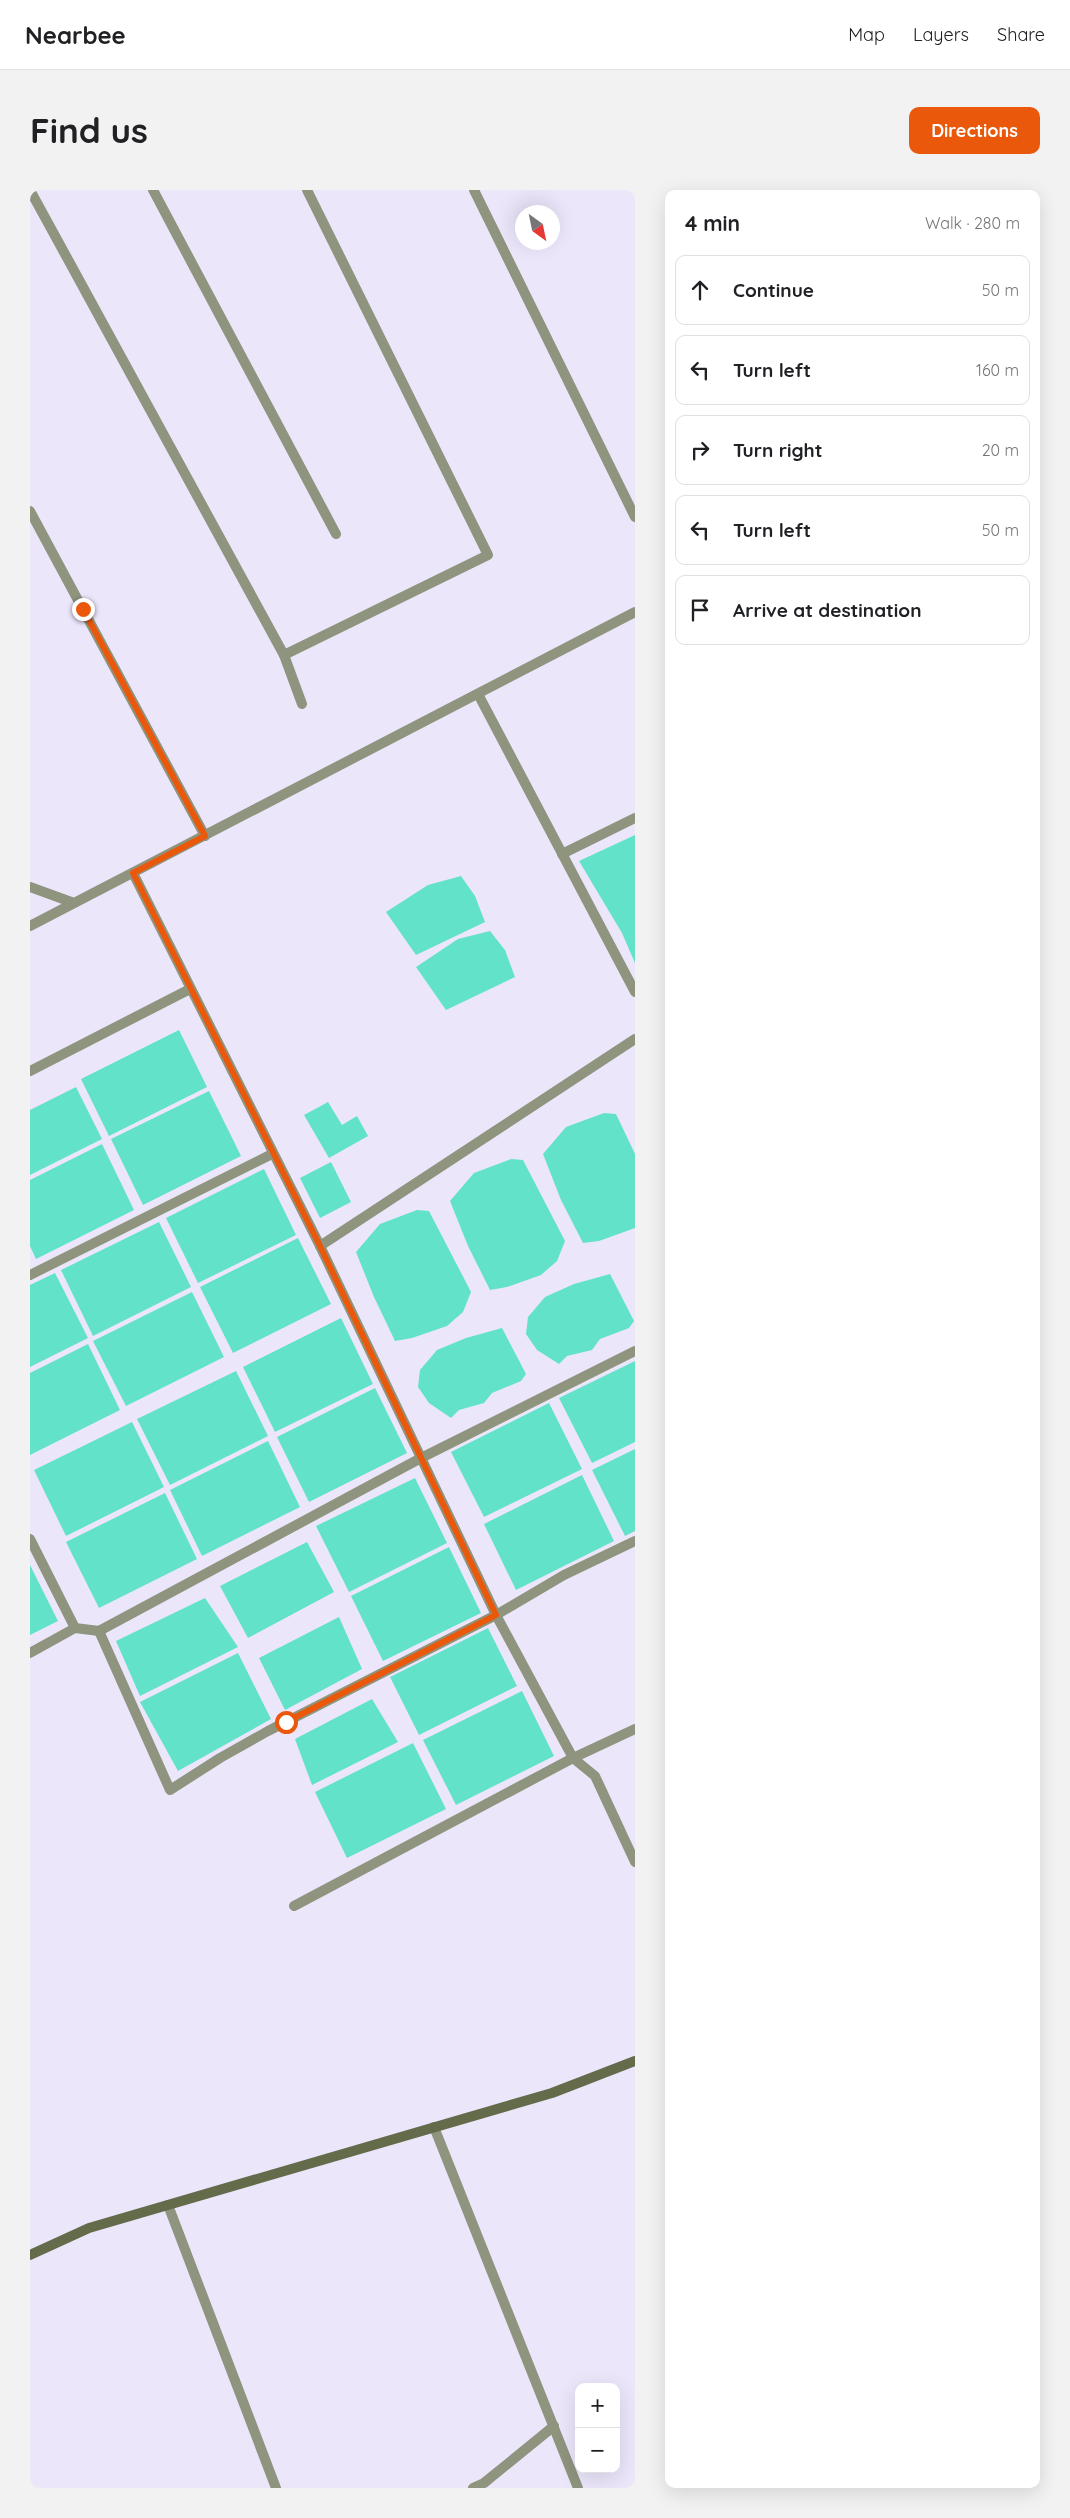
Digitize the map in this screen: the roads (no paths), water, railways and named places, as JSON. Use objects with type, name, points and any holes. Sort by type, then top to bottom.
[{"type":"street","points":[[30,190],[284,656],[302,704]]},
{"type":"street","points":[[153,190],[336,534]]},
{"type":"street","points":[[284,656],[488,555],[307,190]]},
{"type":"street","points":[[474,190],[635,517]]},
{"type":"street","points":[[30,511],[205,836]]},
{"type":"street","points":[[30,926],[635,612]]},
{"type":"street","points":[[478,694],[635,992]]},
{"type":"street","points":[[562,854],[635,818]]},
{"type":"street","points":[[133,873],[272,1154],[320,1246],[496,1615],[573,1758],[595,1776],[635,1862]]},
{"type":"street","points":[[30,887],[74,903]]},
{"type":"street","points":[[30,1071],[190,989]]},
{"type":"street","points":[[320,1246],[635,1039]]},
{"type":"street","points":[[30,1275],[272,1154]]},
{"type":"street","points":[[30,1653],[75,1628],[99,1632],[421,1458],[635,1351]]},
{"type":"street","points":[[30,1539],[75,1628]]},
{"type":"street","points":[[99,1632],[170,1790],[220,1758],[268,1731],[496,1615],[564,1574],[635,1541]]},
{"type":"street","points":[[294,1906],[573,1758],[635,1728]]},
{"type":"street","points":[[30,2255],[89,2228],[552,2093],[635,2061]]},
{"type":"street","points":[[434,2127],[578,2488]]},
{"type":"street","points":[[168,2205],[276,2488]]},
{"type":"street","points":[[473,2488],[484,2483],[554,2426]]}]
